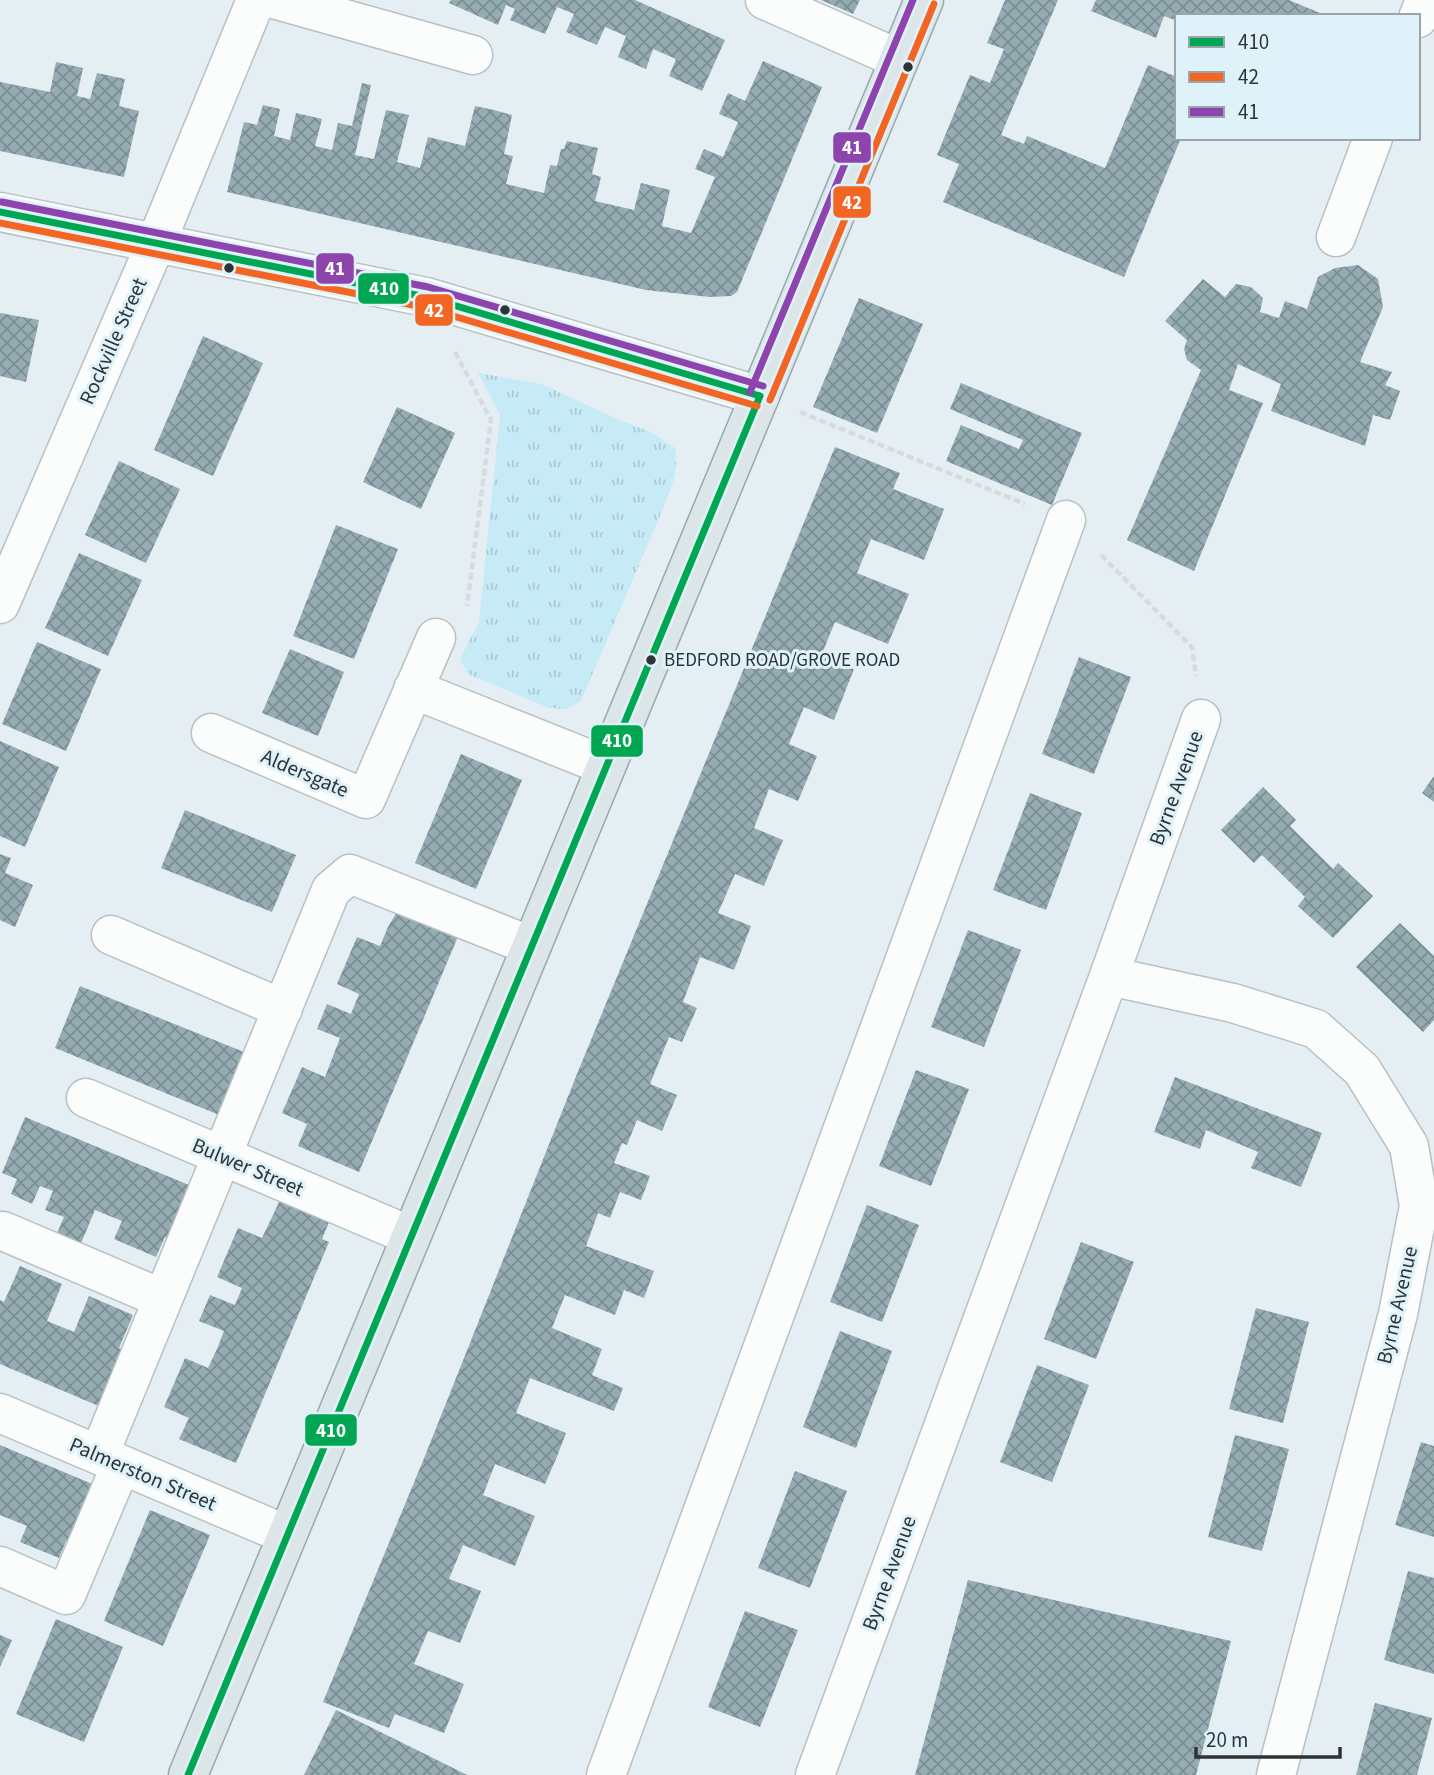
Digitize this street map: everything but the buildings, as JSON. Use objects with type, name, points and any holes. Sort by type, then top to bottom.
[{"type":"main road","points":[[188,1775],[924,0]]},
{"type":"street","name":"Rockville Street","points":[[0,604],[156,243],[256,0]]},
{"type":"street","points":[[277,0],[474,55]]},
{"type":"street","points":[[765,0],[899,59]]},
{"type":"street","points":[[1336,237],[1372,140]]},
{"type":"street","points":[[0,212],[426,297],[760,396]]},
{"type":"street","points":[[606,1775],[1066,520]]},
{"type":"street","name":"Aldersgate","points":[[211,733],[366,799],[436,638]]},
{"type":"street","points":[[413,690],[606,766]]},
{"type":"street","name":"Byrne Avenue","points":[[815,1775],[1110,976],[1201,719]]},
{"type":"street","points":[[0,1566],[66,1595],[163,1299],[331,890],[350,874],[531,946]]},
{"type":"street","points":[[111,935],[283,1009]]},
{"type":"street","name":"Byrne Avenue","points":[[1110,976],[1233,1003],[1316,1029],[1362,1070],[1409,1146],[1419,1206],[1398,1314],[1276,1775]]},
{"type":"street","name":"Bulwer Street","points":[[86,1098],[411,1236]]},
{"type":"street","points":[[3,1231],[163,1299]]},
{"type":"street","name":"Palmerston Street","points":[[0,1413],[287,1535]]},
{"type":"path","points":[[426,297],[491,420],[464,619],[455,644],[436,638]]},
{"type":"green space","points":[[478,373],[541,384],[651,432],[675,448],[675,473],[662,511],[581,701],[567,709],[549,708],[468,674],[460,659],[479,622],[500,415]]},
{"type":"transit line","name":"41","points":[[750,392],[913,0]]},
{"type":"transit line","name":"42","points":[[770,400],[934,4]]},
{"type":"transit line","name":"41","points":[[2,202],[428,287],[763,386]]},
{"type":"transit line","name":"410","points":[[0,212],[426,297],[760,396]]},
{"type":"transit line","name":"42","points":[[0,223],[423,307],[757,406]]},
{"type":"transit line","name":"410","points":[[188,1775],[760,396]]},
{"type":"place","name":"BEDFORD ROAD/GROVE ROAD","points":[[651,660]]}]
